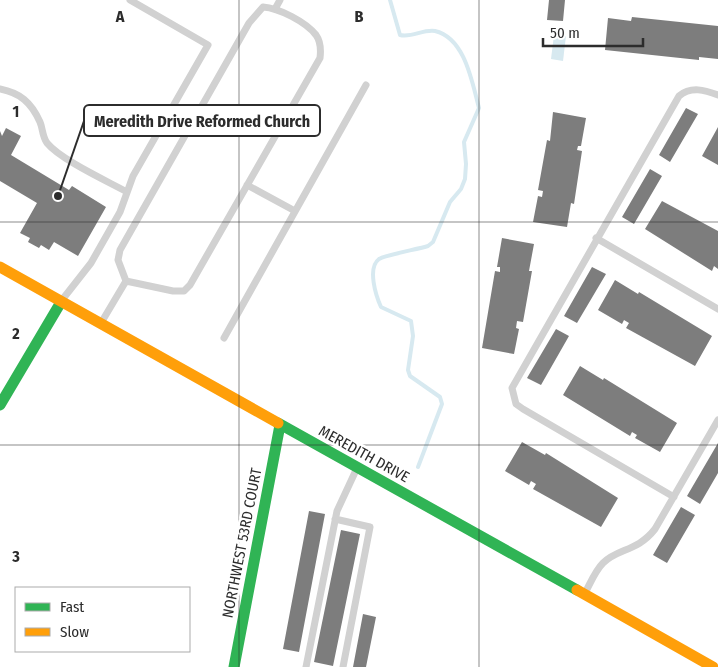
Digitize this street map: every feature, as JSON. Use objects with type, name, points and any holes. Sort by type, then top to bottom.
[{"type":"main road","name":"MEREDITH DRIVE","points":[[0,267],[713,667]]},
{"type":"main road","points":[[0,405],[61,302]]},
{"type":"main road","name":"NORTHWEST 53RD COURT","points":[[234,667],[280,425]]},
{"type":"lane","points":[[61,302],[91,263],[120,212],[133,176],[208,45],[130,0]]},
{"type":"lane","points":[[275,9],[280,0]]},
{"type":"lane","points":[[263,7],[275,9],[307,26],[316,35],[321,49],[320,58],[190,285],[184,290],[173,291],[126,281],[118,260],[120,250],[252,19],[263,7]]},
{"type":"lane","points":[[224,338],[366,85]]},
{"type":"lane","points":[[0,89],[17,92],[26,101],[35,112],[41,124],[42,134],[51,147],[127,192]]},
{"type":"lane","points":[[674,497],[530,414],[516,404],[513,395],[513,383],[679,96],[684,92],[699,89],[718,96]]},
{"type":"lane","points":[[247,185],[295,211]]},
{"type":"lane","points":[[596,238],[718,309]]},
{"type":"lane","points":[[101,324],[126,281]]},
{"type":"lane","points":[[584,595],[603,563],[646,541],[674,497],[718,420]]},
{"type":"lane","points":[[306,667],[335,519],[341,500],[358,468]]},
{"type":"lane","points":[[335,519],[370,526],[343,667]]},
{"type":"shaded area","points":[[554,35],[566,36],[563,61],[551,59]]},
{"type":"building","points":[[549,0],[565,0],[563,21],[547,20]]},
{"type":"building","points":[[632,17],[718,26],[718,59],[699,57],[699,60],[605,50],[608,18],[631,21]]},
{"type":"building","points":[[686,108],[698,114],[670,162],[659,155]]},
{"type":"building","points":[[553,112],[586,118],[581,146],[578,146],[577,150],[582,151],[574,204],[571,203],[567,227],[533,222],[538,196],[542,197],[543,191],[538,190],[547,140],[550,141]]},
{"type":"building","points":[[718,127],[718,165],[702,156]]},
{"type":"building","points":[[6,128],[21,136],[11,155],[69,190],[72,186],[106,207],[78,256],[54,242],[49,250],[41,245],[39,248],[28,242],[30,238],[20,233],[37,203],[0,181],[0,131],[2,136]]},
{"type":"building","points":[[650,169],[662,176],[634,224],[622,217]]},
{"type":"building","points":[[662,201],[718,231],[718,269],[714,266],[712,271],[645,229]]},
{"type":"building","points":[[502,238],[534,244],[529,271],[532,271],[523,322],[517,321],[516,328],[519,329],[514,354],[482,348],[495,271],[500,272],[500,267],[497,267]]},
{"type":"building","points":[[592,267],[606,274],[577,323],[564,316]]},
{"type":"building","points":[[615,280],[638,294],[639,292],[712,336],[695,366],[626,328],[629,323],[624,320],[622,324],[598,310]]},
{"type":"building","points":[[556,329],[569,336],[541,385],[527,378]]},
{"type":"building","points":[[580,366],[603,380],[604,378],[677,423],[660,452],[635,438],[637,435],[632,432],[630,436],[563,395]]},
{"type":"building","points":[[522,442],[545,455],[546,453],[618,498],[601,527],[533,489],[536,484],[531,481],[529,485],[505,471]]},
{"type":"building","points":[[718,443],[718,473],[700,504],[687,496]]},
{"type":"building","points":[[681,507],[695,515],[667,563],[653,555]]},
{"type":"building","points":[[309,511],[325,514],[299,652],[283,649]]},
{"type":"building","points":[[341,530],[360,534],[333,666],[314,662]]},
{"type":"building","points":[[363,614],[376,617],[366,667],[353,667]]},
{"type":"waterway","points":[[390,0],[400,35],[435,31],[445,35],[454,42],[466,62],[479,108],[464,142],[465,179],[461,189],[450,202],[433,242],[428,246],[382,257],[375,263],[373,275],[381,307],[411,321],[413,336],[408,370],[410,376],[440,397],[442,404],[418,467]]},
{"type":"traffic: fast","points":[[0,405],[61,302]]},
{"type":"traffic: fast","points":[[278,423],[577,590]]},
{"type":"traffic: fast","points":[[234,667],[280,425]]},
{"type":"traffic: slow","points":[[0,267],[278,423]]},
{"type":"traffic: slow","points":[[577,590],[713,667]]},
{"type":"place","name":"Meredith Drive Reformed Church","points":[[58,196]]}]
